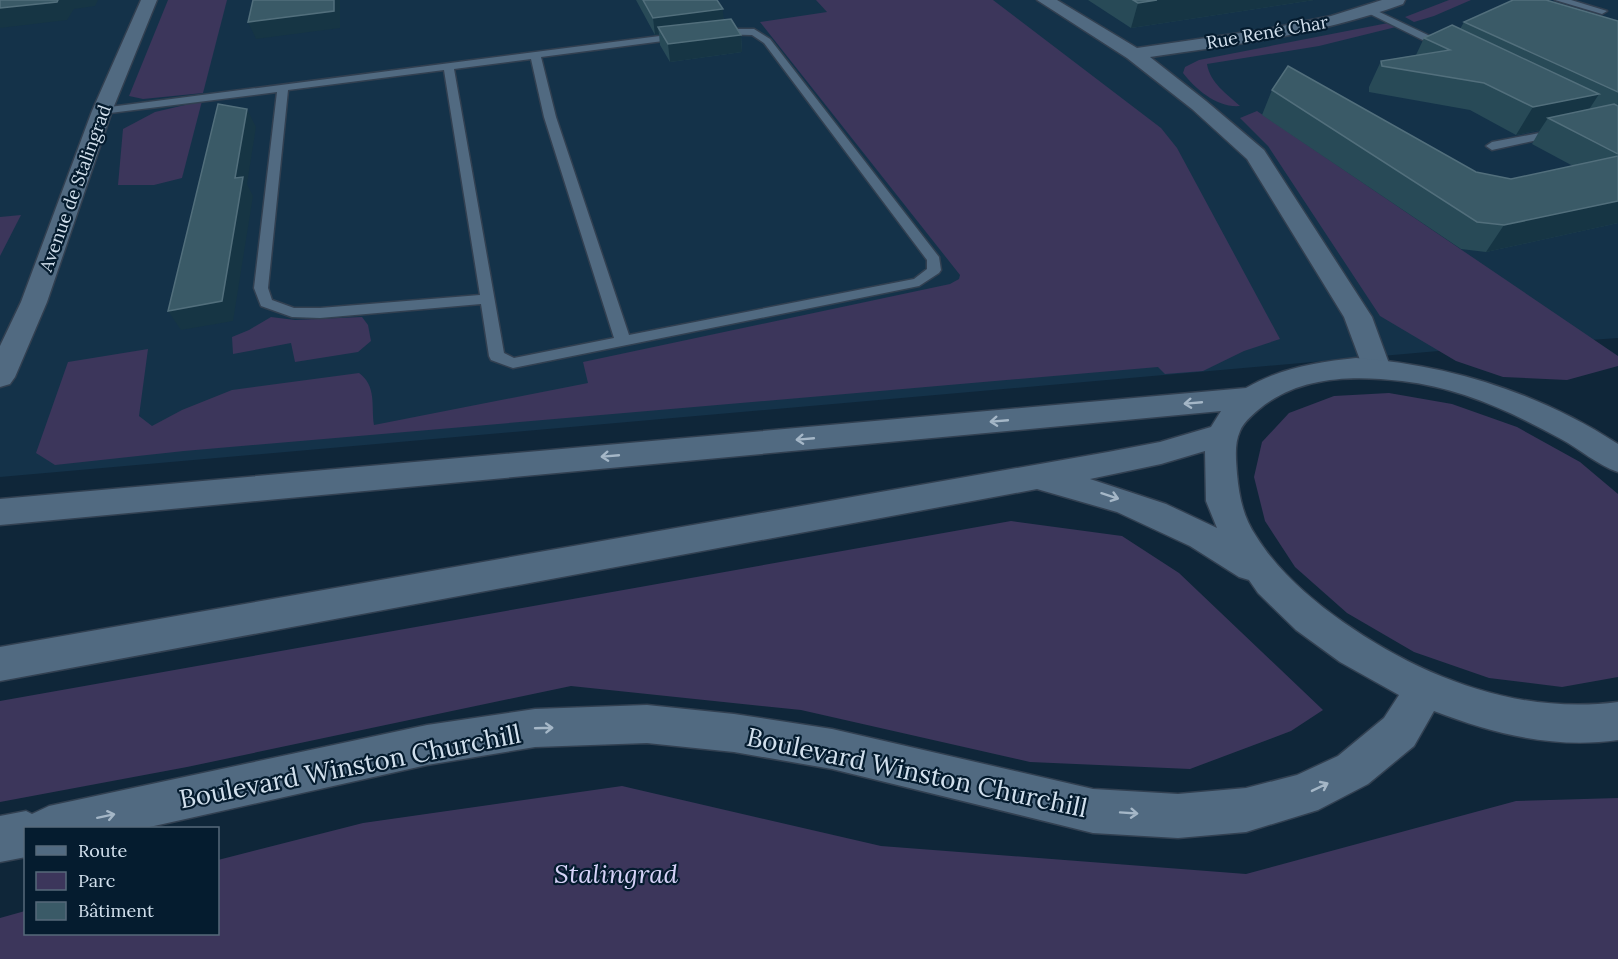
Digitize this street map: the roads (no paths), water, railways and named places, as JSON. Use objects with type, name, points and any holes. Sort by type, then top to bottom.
[{"type":"street","name":"Avenue de Stalingrad","points":[[0,376],[34,303],[102,111],[149,0]]},
{"type":"street","points":[[1045,0],[1134,54],[1199,105],[1256,155],[1358,317],[1376,369]]},
{"type":"street","name":"Rue René Char","points":[[1134,54],[1280,32],[1371,11],[1397,0]]},
{"type":"street","points":[[1260,572],[1226,517],[1217,476],[1223,434],[1233,417],[1251,398],[1285,380],[1327,370],[1376,369],[1447,379],[1520,403],[1610,443]]},
{"type":"street","points":[[0,512],[1251,398]]},
{"type":"street","points":[[0,664],[1161,453],[1223,434]]},
{"type":"street","points":[[1033,476],[1107,495],[1152,511],[1212,540],[1260,572],[1318,627],[1365,658],[1426,689],[1484,710],[1550,722],[1571,725],[1618,721]]},
{"type":"street","name":"Boulevard Winston Churchill","points":[[54,827],[427,745],[535,728],[647,724],[734,733],[832,749],[1093,811],[1179,816],[1234,811],[1303,795],[1353,770],[1399,732],[1426,689]]},
{"type":"street","points":[[0,839],[24,834]]},
{"type":"lane","points":[[1560,0],[1602,11]]},
{"type":"lane","points":[[1371,11],[1454,52]]},
{"type":"lane","points":[[102,111],[697,34],[754,32],[766,41],[934,260],[934,270],[920,282],[513,363],[497,356],[448,67]]},
{"type":"lane","points":[[535,55],[550,117],[623,341]]},
{"type":"lane","points":[[283,89],[261,288],[266,303],[292,312],[320,313],[488,299]]},
{"type":"lane","points":[[1492,146],[1567,130]]},
{"type":"park label","name":"Stalingrad","points":[[616,873]]}]
